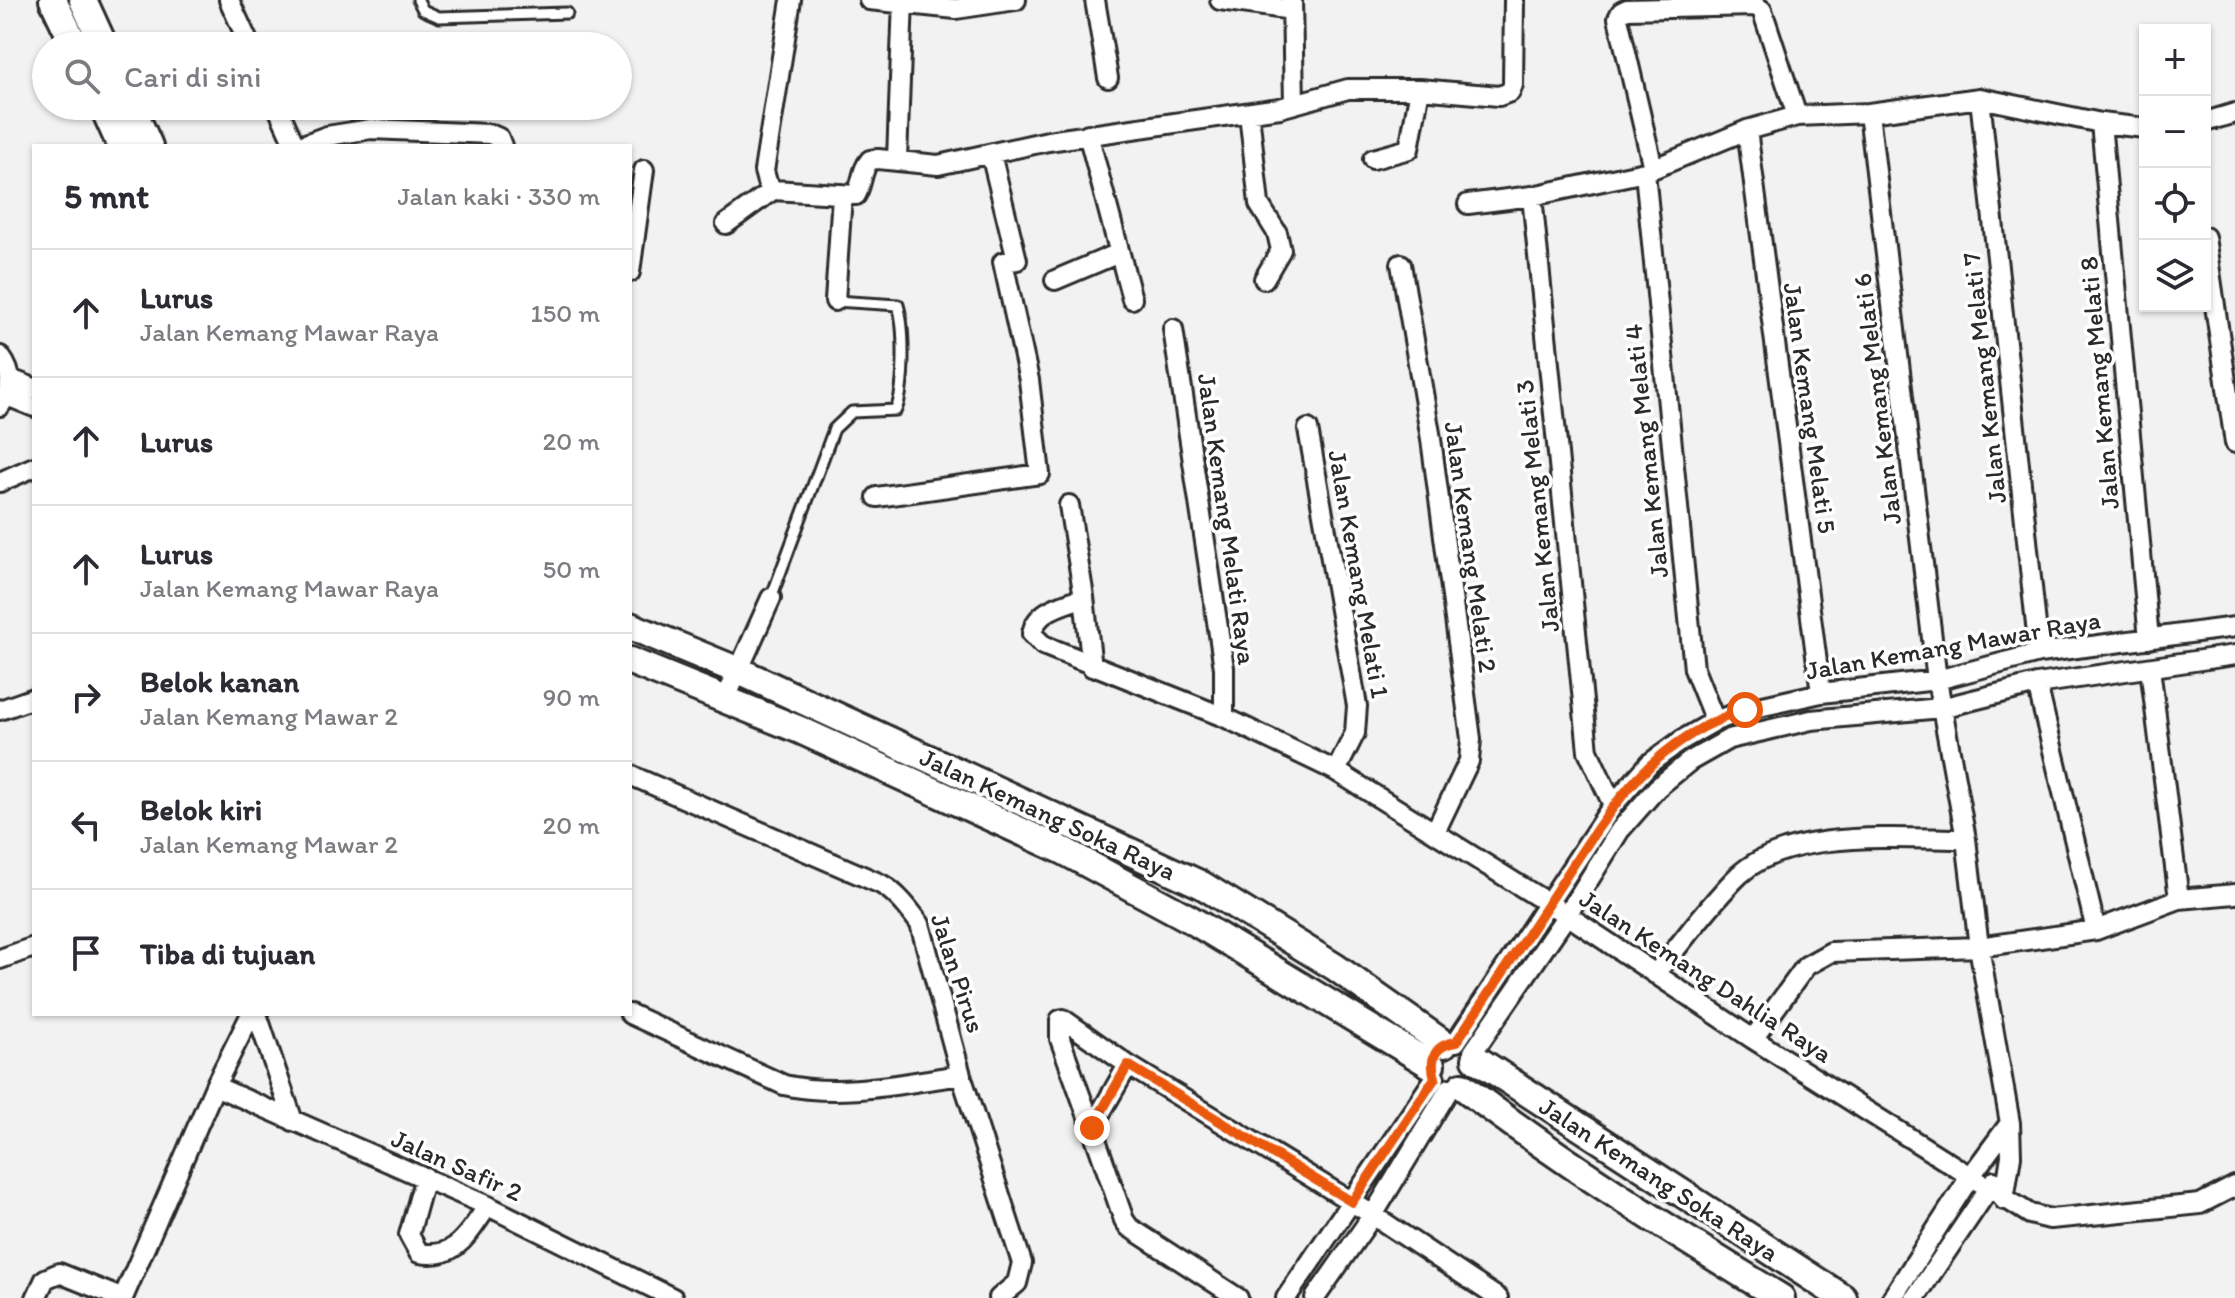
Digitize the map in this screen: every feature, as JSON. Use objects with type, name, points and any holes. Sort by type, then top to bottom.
[{"type":"street","points":[[53,0],[68,32]]},
{"type":"street","points":[[83,0],[98,32]]},
{"type":"street","points":[[229,0],[244,32]]},
{"type":"street","points":[[773,190],[764,171],[784,27],[791,0]]},
{"type":"street","points":[[869,0],[956,9],[1016,0]]},
{"type":"street","points":[[1095,0],[1108,78]]},
{"type":"street","points":[[1220,0],[1292,5],[1294,104]]},
{"type":"street","points":[[726,224],[773,190],[856,195],[864,166],[870,160],[897,159],[938,165],[1088,134],[1249,113],[1348,89],[1420,89],[1488,97],[1510,92],[1513,85],[1514,0]]},
{"type":"street","points":[[897,159],[903,2]]},
{"type":"street","name":"Jalan Kemang Melati 4","points":[[1715,721],[1694,669],[1649,170],[1618,18],[1621,12],[1627,9],[1755,6],[1762,10],[1797,116]]},
{"type":"street","points":[[1373,159],[1409,149],[1420,89]]},
{"type":"street","points":[[1468,204],[1532,196],[1649,170],[1747,130],[1797,116],[1869,113],[1980,98],[2101,123],[2139,127]]},
{"type":"street","name":"Jalan Kemang Melati 7","points":[[1980,98],[2039,653]]},
{"type":"street","points":[[1249,113],[1259,204],[1277,233],[1281,250],[1264,279]]},
{"type":"street","name":"Jalan Kemang Melati 6","points":[[1869,113],[1937,680],[1966,839],[1979,947],[2010,1123],[2011,1156],[2004,1200]]},
{"type":"street","points":[[2211,121],[2235,113]]},
{"type":"street","points":[[109,120],[120,144]]},
{"type":"street","points":[[137,120],[148,144]]},
{"type":"street","points":[[284,120],[297,144]]},
{"type":"street","name":"Jalan Kemang Melati 8","points":[[2101,123],[2149,639]]},
{"type":"street","points":[[305,144],[351,131],[371,129],[429,139],[490,134],[499,138],[501,144]]},
{"type":"street","name":"Jalan Kemang Melati 5","points":[[1747,130],[1821,693]]},
{"type":"street","points":[[1088,134],[1132,299]]},
{"type":"street","points":[[877,497],[1040,474],[1029,380],[1003,262],[1017,260],[991,154]]},
{"type":"street","points":[[632,257],[644,170]]},
{"type":"street","points":[[835,301],[842,195]]},
{"type":"street","name":"Jalan Kemang Melati 3","points":[[1532,196],[1588,751],[1613,805]]},
{"type":"street","points":[[2205,240],[2235,443]]},
{"type":"street","points":[[1055,280],[1119,253]]},
{"type":"street","name":"Jalan Kemang Melati 2","points":[[1401,264],[1431,439],[1471,739],[1469,761],[1435,832]]},
{"type":"street","name":"Jalan Kemang Melati Raya","points":[[1173,329],[1224,668],[1224,717]]},
{"type":"street","points":[[0,356],[7,365],[6,394]]},
{"type":"street","points":[[6,394],[32,388]]},
{"type":"street","points":[[6,394],[32,406]]},
{"type":"street","name":"Jalan Kemang Melati 1","points":[[1308,429],[1357,706],[1355,733],[1336,771]]},
{"type":"street","points":[[0,482],[32,468]]},
{"type":"street","points":[[1069,505],[1092,667]]},
{"type":"street","name":"Jalan Kemang Dahlia Raya","points":[[1084,597],[1043,613],[1034,625],[1032,634],[1043,645],[1224,717],[1336,771],[1567,915],[1753,1039],[2030,1214],[2050,1219],[2200,1204],[2235,1186]]},
{"type":"street","points":[[726,698],[771,598]]},
{"type":"street","name":"Jalan Kemang Soka Raya","points":[[632,627],[739,671],[1202,885],[1335,967],[1453,1064],[1529,1137],[1626,1203],[1781,1298]]},
{"type":"street","name":"Jalan Kemang Mawar Raya","points":[[1315,1298],[1373,1215],[1453,1064],[1548,904],[1613,805],[1650,763],[1715,721],[1745,710],[1821,693],[1937,680],[2039,653],[2235,627]]},
{"type":"street","name":"Jalan Kemang Mawar Raya","points":[[1286,1298],[1453,1064],[1567,915],[1620,830],[1657,788],[1690,761],[1729,739],[1811,720],[1941,708],[2037,684],[2235,655]]},
{"type":"street","name":"Jalan Kemang Soka Raya","points":[[632,662],[726,698],[1064,851],[1453,1064],[1843,1298]]},
{"type":"street","points":[[2150,668],[2179,899]]},
{"type":"street","points":[[2037,684],[2096,930]]},
{"type":"street","points":[[0,710],[32,699]]},
{"type":"street","name":"Jalan Pirus","points":[[632,776],[890,889],[920,924],[961,1075],[1022,1263],[1017,1283],[999,1298]]},
{"type":"street","points":[[1655,974],[1740,874],[1788,848],[1831,840],[1966,839]]},
{"type":"street","points":[[1753,1039],[1806,966],[1831,952],[1979,947],[2096,930],[2179,899],[2235,894]]},
{"type":"street","points":[[0,959],[32,948]]},
{"type":"street","points":[[632,1015],[784,1085],[807,1090],[850,1089],[961,1075]]},
{"type":"street","points":[[36,1298],[45,1279],[59,1273],[122,1298],[215,1086],[253,1016]]},
{"type":"street","points":[[255,1016],[293,1121]]},
{"type":"street","points":[[1238,1298],[1129,1227],[1120,1211],[1060,1039],[1060,1020],[1063,1019],[1128,1065],[1373,1215],[1498,1298]]},
{"type":"street","points":[[1092,1128],[1128,1065]]},
{"type":"street","name":"Jalan Safir 2","points":[[215,1086],[488,1206],[673,1298]]},
{"type":"street","points":[[1892,1298],[1970,1177],[2010,1123]]},
{"type":"street","points":[[1915,1298],[2011,1156]]},
{"type":"street","points":[[425,1177],[409,1235],[419,1253],[444,1254],[455,1248],[488,1206]]},
{"type":"lane","points":[[418,0],[423,10],[439,17],[567,13]]},
{"type":"lane","points":[[771,598],[834,429],[852,412],[896,410],[900,400],[902,362],[898,305],[835,301]]},
{"type":"route","points":[[1092,1128],[1128,1065],[1352,1202],[1435,1078],[1431,1065],[1435,1052],[1444,1044],[1456,1042],[1613,805],[1650,763],[1715,721],[1745,710]]}]
